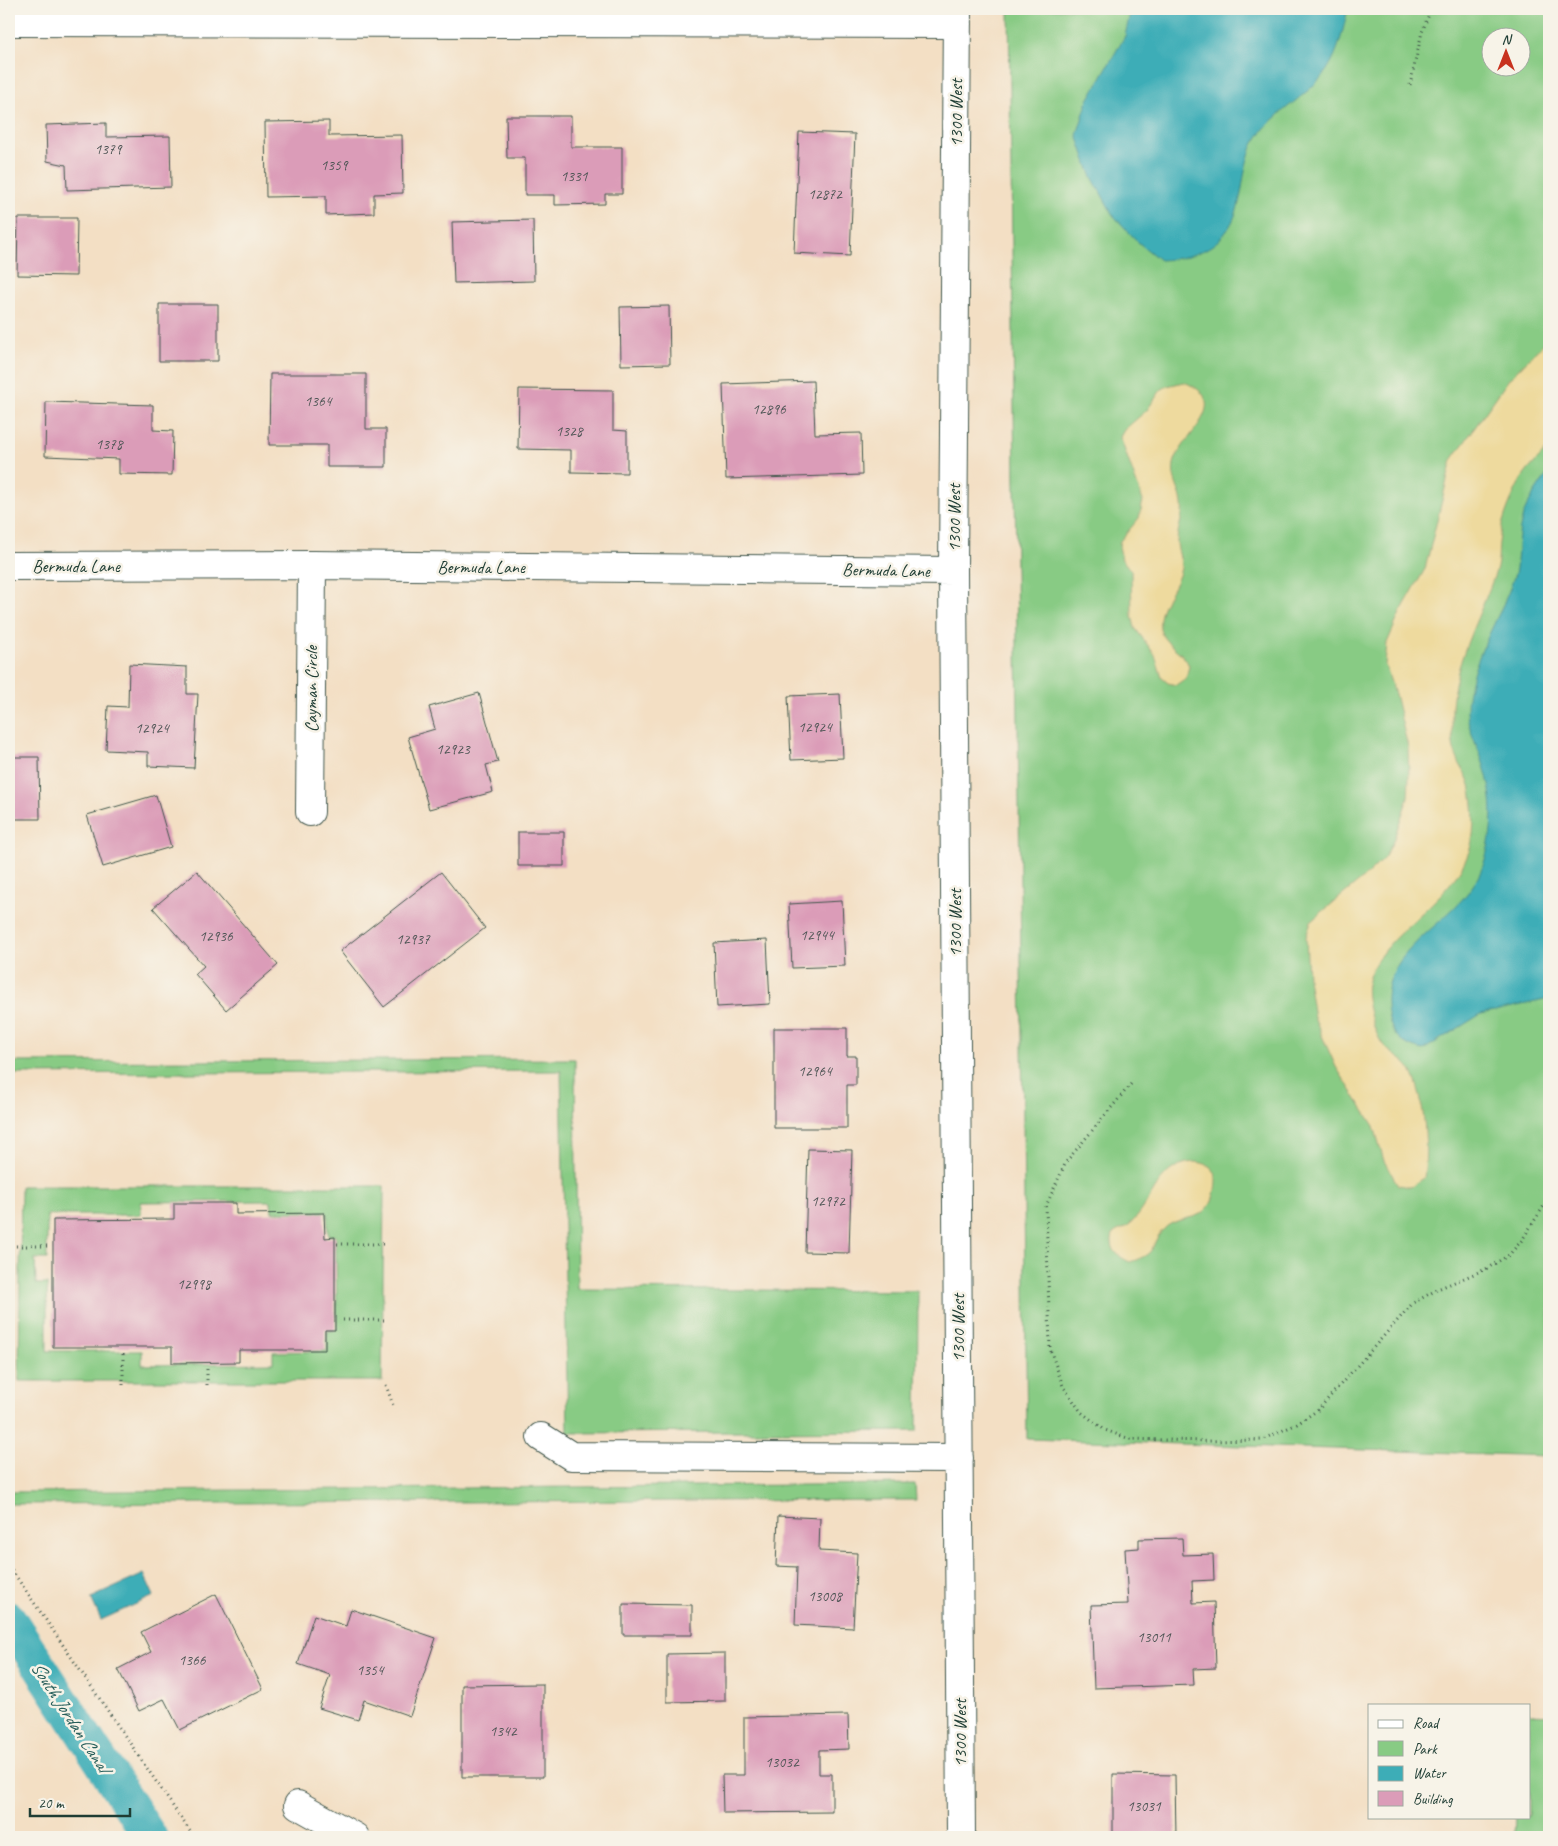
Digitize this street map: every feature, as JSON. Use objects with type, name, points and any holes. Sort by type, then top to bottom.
[{"type":"street","points":[[9,22],[957,17]]},
{"type":"street","name":"1300 West","points":[[957,17],[953,572],[961,1837]]},
{"type":"street","name":"Bermuda Lane","points":[[9,566],[312,565],[953,572]]},
{"type":"street","name":"Cayman Circle","points":[[310,812],[312,565]]},
{"type":"street","points":[[541,1437],[570,1456],[959,1458]]},
{"type":"street","points":[[298,1805],[355,1837]]},
{"type":"path","points":[[1410,85],[1422,32],[1431,9]]},
{"type":"path","points":[[1131,1084],[1066,1162],[1046,1206],[1050,1349],[1063,1386],[1081,1412],[1105,1430],[1130,1439],[1261,1440],[1297,1424],[1318,1410],[1413,1303],[1440,1288],[1486,1269],[1509,1255],[1522,1240],[1549,1198]]},
{"type":"path","points":[[337,1244],[387,1244]]},
{"type":"path","points":[[16,1246],[47,1246]]},
{"type":"path","points":[[343,1320],[386,1320]]},
{"type":"path","points":[[123,1351],[123,1385]]},
{"type":"path","points":[[207,1366],[207,1385]]},
{"type":"path","points":[[386,1385],[394,1408]]},
{"type":"path","points":[[9,1566],[194,1837]]},
{"type":"green space","points":[[1009,9],[1549,9],[1549,1456],[1027,1439]]},
{"type":"green space","points":[[575,1059],[577,1289],[918,1291],[917,1431],[568,1433],[561,1071],[9,1074],[9,1062]]},
{"type":"green space","points":[[21,1186],[384,1186],[382,1381],[19,1381]],"holes":[[[271,1201],[272,1212],[327,1212],[328,1235],[336,1236],[337,1330],[327,1331],[327,1351],[273,1352],[273,1363],[142,1365],[142,1351],[47,1351],[47,1284],[36,1284],[35,1259],[47,1259],[47,1215],[141,1215],[141,1202]]]},
{"type":"green space","points":[[915,1484],[916,1500],[9,1504],[9,1492]]},
{"type":"green space","points":[[1530,1714],[1549,1715],[1549,1837],[1514,1837],[1515,1818],[1530,1818]]},
{"type":"sand","points":[[1549,338],[1549,447],[1521,480],[1509,506],[1500,535],[1496,571],[1466,645],[1455,683],[1452,703],[1452,739],[1459,762],[1469,781],[1474,825],[1472,842],[1461,869],[1448,887],[1385,949],[1374,966],[1367,984],[1368,1007],[1380,1041],[1411,1070],[1417,1085],[1423,1111],[1426,1153],[1424,1178],[1411,1187],[1398,1185],[1384,1161],[1374,1126],[1336,1067],[1314,1018],[1308,978],[1306,937],[1311,921],[1367,875],[1384,858],[1392,844],[1408,798],[1409,777],[1408,747],[1395,694],[1385,665],[1387,643],[1400,613],[1425,569],[1452,460],[1509,379]]},
{"type":"sand","points":[[1184,382],[1199,390],[1206,400],[1206,410],[1178,453],[1173,470],[1182,509],[1177,542],[1181,568],[1176,583],[1161,612],[1160,628],[1165,639],[1183,656],[1189,666],[1186,678],[1176,685],[1168,683],[1162,678],[1155,655],[1135,628],[1132,615],[1131,570],[1122,560],[1119,546],[1120,541],[1139,518],[1143,501],[1120,437],[1124,430],[1147,410],[1161,390],[1167,386]]},
{"type":"sand","points":[[1193,1162],[1207,1165],[1215,1173],[1215,1190],[1212,1201],[1207,1209],[1201,1214],[1178,1221],[1164,1229],[1150,1252],[1146,1255],[1130,1262],[1121,1257],[1113,1248],[1113,1234],[1126,1227],[1135,1219],[1169,1171],[1180,1165]]},
{"type":"water","points":[[1131,9],[1348,9],[1338,48],[1327,70],[1310,89],[1270,122],[1261,132],[1249,154],[1239,201],[1232,223],[1219,240],[1196,254],[1160,260],[1139,243],[1113,215],[1091,175],[1077,135],[1088,100],[1125,36]]},
{"type":"water","points":[[1549,472],[1549,999],[1481,1014],[1423,1050],[1412,1047],[1395,1034],[1390,1023],[1387,996],[1393,974],[1404,955],[1456,906],[1472,887],[1487,854],[1492,816],[1490,791],[1488,778],[1468,719],[1468,694],[1478,659],[1514,577],[1517,565],[1518,540],[1524,513],[1531,498]]},
{"type":"water","points":[[144,1574],[154,1596],[101,1620],[91,1598]]},
{"type":"building","points":[[506,116],[571,116],[571,147],[622,147],[622,194],[605,194],[605,204],[555,205],[555,195],[525,195],[525,158],[507,158]]},
{"type":"building","points":[[329,121],[329,136],[402,135],[403,193],[374,194],[374,213],[326,215],[326,196],[266,197],[265,122]]},
{"type":"building","points":[[106,123],[106,137],[170,136],[171,187],[67,190],[66,165],[47,161],[46,125]]},
{"type":"building","points":[[799,132],[855,134],[850,256],[794,253]]},
{"type":"building","points":[[18,218],[77,218],[76,276],[17,275]]},
{"type":"building","points":[[533,220],[534,281],[454,283],[452,222]]},
{"type":"building","points":[[159,304],[218,304],[218,361],[159,361]]},
{"type":"building","points":[[669,306],[670,364],[621,365],[620,307]]},
{"type":"building","points":[[270,374],[366,374],[366,429],[386,429],[386,467],[327,467],[327,445],[269,445]]},
{"type":"building","points":[[813,381],[815,434],[861,433],[862,475],[726,479],[723,384]]},
{"type":"building","points":[[519,389],[613,390],[613,430],[627,431],[627,473],[571,472],[571,450],[518,449]]},
{"type":"building","points":[[46,402],[153,405],[153,430],[173,431],[172,475],[119,474],[119,459],[45,456]]},
{"type":"building","points":[[129,664],[187,667],[187,694],[198,694],[194,768],[148,766],[148,752],[106,750],[108,706],[128,707]]},
{"type":"building","points":[[479,693],[498,762],[486,765],[493,792],[429,809],[408,737],[435,729],[429,707]]},
{"type":"building","points":[[840,694],[843,758],[791,760],[788,696]]},
{"type":"building","points":[[9,757],[39,757],[40,819],[9,819]]},
{"type":"building","points":[[156,795],[171,847],[103,867],[87,815]]},
{"type":"building","points":[[518,832],[564,832],[564,866],[518,866]]},
{"type":"building","points":[[197,871],[278,965],[226,1010],[195,974],[204,966],[153,908]]},
{"type":"building","points":[[441,872],[485,928],[384,1007],[340,951]]},
{"type":"building","points":[[842,901],[845,966],[792,968],[789,904]]},
{"type":"building","points":[[767,940],[770,1004],[717,1007],[714,943]]},
{"type":"building","points":[[774,1028],[847,1028],[847,1056],[856,1056],[856,1085],[847,1085],[847,1128],[774,1128]]},
{"type":"building","points":[[808,1149],[852,1150],[849,1253],[805,1252]]},
{"type":"building","points":[[174,1203],[236,1203],[236,1214],[324,1213],[325,1238],[335,1237],[335,1330],[325,1330],[325,1350],[239,1350],[239,1362],[172,1363],[172,1347],[53,1347],[53,1220],[174,1219]]},
{"type":"building","points":[[778,1516],[820,1518],[819,1551],[857,1553],[853,1628],[795,1625],[797,1567],[776,1566]]},
{"type":"building","points":[[1182,1538],[1183,1555],[1213,1554],[1214,1580],[1192,1581],[1193,1603],[1214,1602],[1216,1668],[1193,1669],[1194,1685],[1094,1688],[1091,1605],[1128,1604],[1125,1549],[1139,1548],[1139,1539]]},
{"type":"building","points":[[216,1594],[263,1689],[180,1730],[164,1699],[139,1711],[118,1669],[151,1652],[141,1632]]},
{"type":"building","points":[[623,1604],[692,1605],[692,1635],[623,1635]]},
{"type":"building","points":[[351,1609],[436,1638],[410,1716],[364,1700],[358,1720],[319,1708],[330,1675],[298,1664],[314,1615],[346,1626]]},
{"type":"building","points":[[725,1653],[725,1701],[667,1702],[667,1654]]},
{"type":"building","points":[[543,1684],[543,1777],[462,1777],[462,1685]]},
{"type":"building","points":[[848,1715],[849,1749],[819,1750],[819,1774],[832,1774],[832,1812],[723,1813],[722,1775],[744,1775],[744,1717]]},
{"type":"building","points":[[1113,1774],[1175,1775],[1176,1837],[1113,1837]]},
{"type":"waterway","name":"South Jordan Canal","points":[[9,1619],[150,1837]]}]
